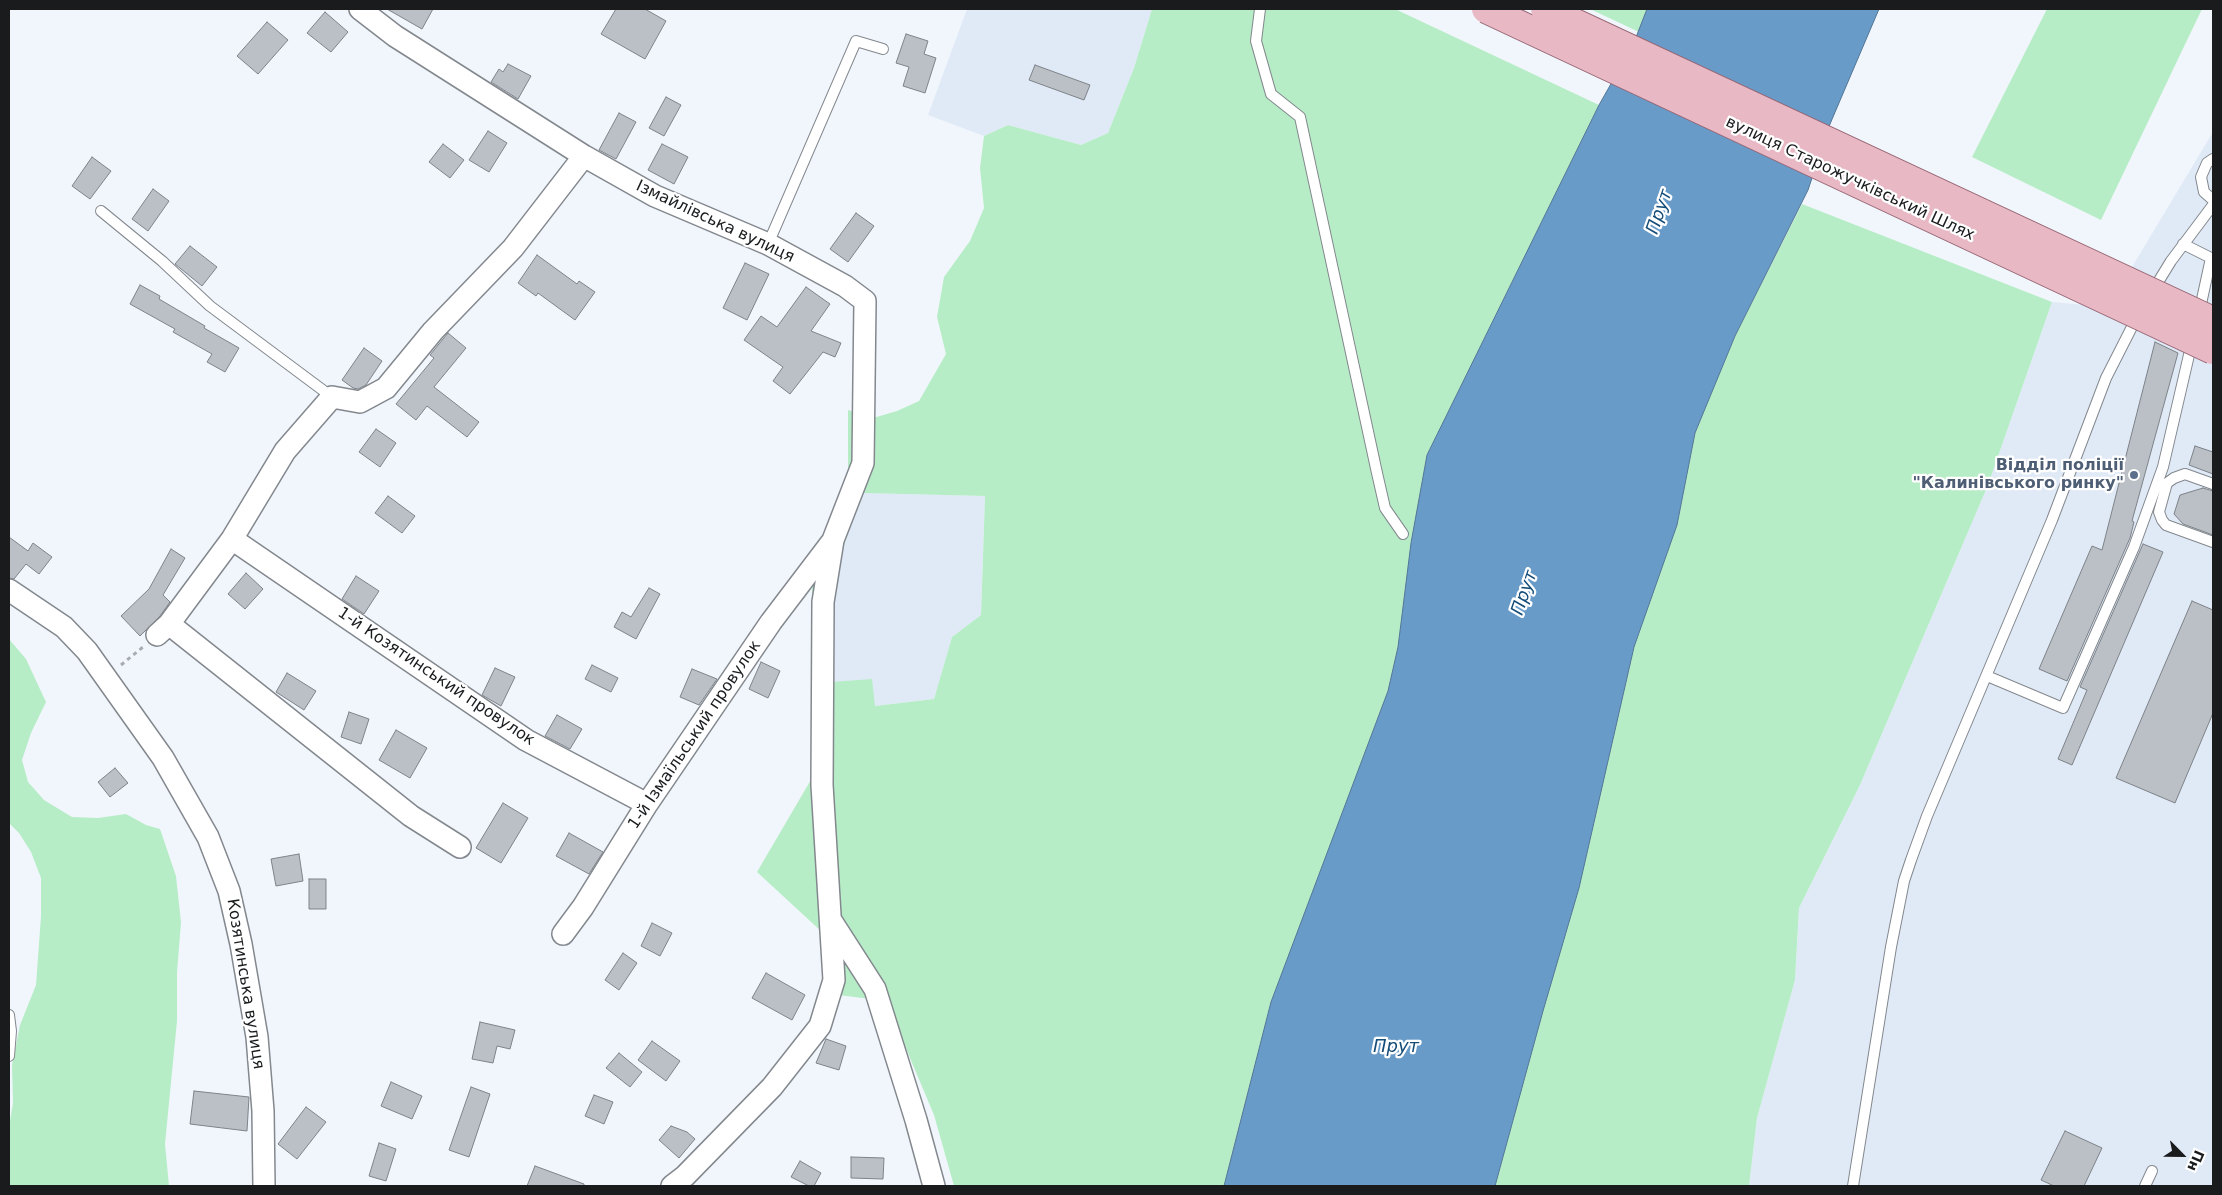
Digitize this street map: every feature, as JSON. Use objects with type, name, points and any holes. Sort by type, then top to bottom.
[{"type":"main road","name":"вулиця Старожучківський Шлях","points":[[1486,9],[2204,331]]},
{"type":"main road","name":"вулиця Старожучківський Шлях","points":[[1545,9],[2204,331]]},
{"type":"street","name":"Ізмайлівська вулиця","points":[[360,9],[395,36],[584,156],[654,196],[768,244],[844,286],[865,301],[864,463],[833,540]]},
{"type":"street","points":[[460,848],[411,816],[163,629],[232,539],[285,451],[332,397],[360,402],[386,388],[433,331],[513,248],[584,156]]},
{"type":"street","name":"1-й Козятинський провулок","points":[[232,539],[526,740],[647,804]]},
{"type":"street","points":[[672,1186],[685,1176],[772,1087],[820,1026],[834,980],[822,785],[823,602],[833,540]]},
{"type":"street","name":"1-й Ізмаїльський провулок","points":[[563,934],[583,907],[647,804],[771,622],[833,540]]},
{"type":"street","name":"Козятинська вулиця","points":[[9,590],[64,627],[87,651],[162,758],[208,837],[229,891],[241,944],[257,1036],[263,1111],[264,1186]]},
{"type":"street","points":[[831,920],[874,990],[916,1120],[934,1186]]},
{"type":"lane","points":[[1260,9],[1256,41],[1272,94],[1300,116],[1385,508],[1403,534]]},
{"type":"lane","points":[[768,244],[856,41],[883,49]]},
{"type":"lane","points":[[2213,159],[2207,163],[2201,177],[2204,192],[2213,200]]},
{"type":"lane","points":[[1853,1186],[1891,947],[1904,881],[1928,816],[2052,520],[2106,378],[2146,303],[2182,244],[2213,205]]},
{"type":"lane","points":[[101,211],[162,261],[210,306],[332,397]]},
{"type":"lane","points":[[1987,676],[2063,708],[2104,618],[2141,528],[2163,467],[2204,331],[2212,258],[2182,244]]},
{"type":"lane","points":[[2172,528],[2162,520],[2159,512],[2167,484],[2174,478],[2185,474],[2213,484]]},
{"type":"lane","points":[[2141,528],[2150,522],[2213,542]]},
{"type":"lane","points":[[9,1015],[11,1031],[9,1056]]},
{"type":"lane","points":[[2145,1186],[2152,1171]]},
{"type":"path","points":[[121,665],[163,629]]},
{"type":"shaded area","points":[[967,9],[1152,9],[1134,68],[1108,133],[1081,145],[1008,125],[984,136],[928,115]]},
{"type":"shaded area","points":[[2213,132],[2213,318],[2126,277]]},
{"type":"shaded area","points":[[2052,302],[2110,307],[2213,353],[2213,1186],[1749,1186],[1757,1118],[1795,980],[1799,908],[1860,785],[1988,485]]},
{"type":"shaded area","points":[[861,493],[985,496],[981,615],[952,637],[934,699],[875,706],[831,682],[830,588]]},
{"type":"green space","points":[[1152,9],[1395,9],[1599,105],[1427,455],[1411,543],[1398,647],[1388,691],[1271,1002],[1224,1186],[954,1186],[934,1115],[886,1001],[823,993],[822,932],[757,872],[812,778],[812,562],[848,478],[848,410],[873,418],[897,411],[919,401],[946,354],[937,317],[944,277],[970,241],[984,208],[980,168],[984,136],[1008,125],[1081,145],[1108,133],[1134,68]],"holes":[[[861,493],[985,496],[981,615],[952,637],[934,699],[875,706],[872,679],[831,682],[830,588]]]},
{"type":"green space","points":[[1590,9],[1647,9],[1639,32]]},
{"type":"green space","points":[[2047,9],[2202,9],[2101,220],[1972,157]]},
{"type":"green space","points":[[1802,204],[2052,302],[1988,485],[1860,785],[1799,908],[1795,980],[1757,1118],[1749,1186],[1495,1186],[1579,888],[1634,647],[1677,525],[1695,433],[1735,336]]},
{"type":"green space","points":[[9,639],[26,659],[46,702],[31,733],[22,760],[28,782],[44,800],[72,817],[98,818],[126,814],[146,825],[160,829],[176,876],[181,922],[177,973],[177,1021],[165,1144],[169,1186],[9,1186],[9,1127],[13,1103],[12,1065],[20,1025],[36,985],[41,916],[41,878],[31,852],[19,833],[9,823]]},
{"type":"water","name":"Прут","points":[[1647,9],[1879,9],[1830,124],[1808,190],[1735,336],[1695,433],[1677,525],[1634,647],[1579,888],[1495,1186],[1224,1186],[1271,1002],[1388,691],[1398,647],[1411,543],[1427,455],[1599,105],[1633,45]]},
{"type":"building","points":[[387,9],[433,9],[422,29]]},
{"type":"building","points":[[616,9],[645,9],[666,21],[645,59],[601,34]]},
{"type":"building","points":[[325,12],[348,32],[331,52],[307,33]]},
{"type":"building","points":[[267,22],[288,40],[258,74],[237,56]]},
{"type":"building","points":[[906,34],[928,41],[924,54],[936,58],[925,93],[903,86],[909,67],[896,63]]},
{"type":"building","points":[[508,64],[531,76],[518,99],[491,82],[499,69],[503,72]]},
{"type":"building","points":[[1035,65],[1090,85],[1084,100],[1029,80]]},
{"type":"building","points":[[666,97],[681,105],[664,136],[649,128]]},
{"type":"building","points":[[619,113],[636,122],[616,159],[599,150]]},
{"type":"building","points":[[488,131],[507,143],[489,172],[469,160]]},
{"type":"building","points":[[443,144],[464,160],[450,178],[429,162]]},
{"type":"building","points":[[662,144],[688,157],[674,184],[648,170]]},
{"type":"building","points":[[92,157],[111,171],[90,199],[72,186]]},
{"type":"building","points":[[153,189],[169,201],[148,231],[132,219]]},
{"type":"building","points":[[856,213],[874,226],[848,262],[830,249]]},
{"type":"building","points":[[190,246],[217,267],[202,286],[175,264]]},
{"type":"building","points":[[537,255],[577,284],[579,281],[595,292],[575,320],[538,293],[536,296],[518,283]]},
{"type":"building","points":[[745,263],[769,274],[747,320],[723,308]]},
{"type":"building","points":[[140,285],[160,296],[159,299],[205,326],[204,328],[239,348],[225,372],[207,362],[212,354],[173,332],[175,329],[130,304]]},
{"type":"building","points":[[806,287],[830,304],[811,331],[841,343],[835,357],[823,352],[790,394],[773,381],[783,367],[744,340],[761,316],[777,327]]},
{"type":"building","points":[[448,333],[466,348],[434,387],[479,422],[467,437],[427,406],[416,420],[396,404],[434,358],[430,355]]},
{"type":"building","points":[[2155,342],[2178,353],[2132,521],[2134,522],[2130,538],[2067,681],[2039,669],[2092,546],[2102,550]]},
{"type":"building","points":[[364,348],[382,361],[366,385],[358,389],[353,388],[342,380]]},
{"type":"building","points":[[376,429],[396,443],[380,467],[359,452]]},
{"type":"building","points":[[2195,446],[2213,452],[2213,474],[2189,465]]},
{"type":"building","points":[[2203,488],[2213,491],[2213,535],[2183,524],[2174,514],[2180,495]]},
{"type":"building","points":[[388,496],[415,516],[402,533],[375,513]]},
{"type":"building","points":[[9,537],[28,551],[33,543],[52,557],[39,574],[26,564],[14,579],[9,578]]},
{"type":"building","points":[[2143,544],[2163,552],[2072,765],[2058,759],[2087,690],[2080,687]]},
{"type":"building","points":[[171,549],[185,558],[163,595],[170,602],[160,616],[140,636],[121,616],[149,589]]},
{"type":"building","points":[[246,573],[263,589],[245,609],[228,594]]},
{"type":"building","points":[[356,576],[379,591],[364,614],[342,599]]},
{"type":"building","points":[[649,588],[660,594],[636,639],[614,627],[622,612],[631,617]]},
{"type":"building","points":[[2192,601],[2213,610],[2213,713],[2175,803],[2116,778]]},
{"type":"building","points":[[761,662],[780,671],[768,698],[749,689]]},
{"type":"building","points":[[592,665],[618,678],[611,692],[585,679]]},
{"type":"building","points":[[495,668],[515,677],[501,706],[482,695]]},
{"type":"building","points":[[692,669],[717,679],[699,705],[680,697]]},
{"type":"building","points":[[287,673],[316,691],[304,710],[276,692]]},
{"type":"building","points":[[349,712],[369,719],[361,744],[341,737]]},
{"type":"building","points":[[557,715],[582,729],[570,749],[545,736]]},
{"type":"building","points":[[396,730],[427,748],[410,778],[379,760]]},
{"type":"building","points":[[115,768],[128,783],[110,797],[98,782]]},
{"type":"building","points":[[503,803],[528,818],[501,863],[476,848]]},
{"type":"building","points":[[569,833],[603,852],[589,874],[556,856]]},
{"type":"building","points":[[299,854],[303,881],[276,886],[271,859]]},
{"type":"building","points":[[309,879],[326,879],[326,909],[309,909]]},
{"type":"building","points":[[652,923],[672,933],[660,956],[641,946]]},
{"type":"building","points":[[623,953],[637,963],[619,990],[605,980]]},
{"type":"building","points":[[766,973],[805,995],[792,1020],[752,998]]},
{"type":"building","points":[[480,1022],[515,1030],[510,1049],[497,1046],[493,1063],[472,1059]]},
{"type":"building","points":[[826,1039],[846,1046],[839,1070],[816,1063]]},
{"type":"building","points":[[652,1041],[680,1061],[666,1081],[638,1060]]},
{"type":"building","points":[[619,1053],[642,1072],[630,1087],[606,1068]]},
{"type":"building","points":[[391,1082],[422,1096],[412,1119],[381,1106]]},
{"type":"building","points":[[471,1087],[490,1094],[469,1157],[449,1150]]},
{"type":"building","points":[[194,1091],[249,1097],[247,1131],[190,1124]]},
{"type":"building","points":[[594,1095],[613,1102],[604,1124],[585,1116]]},
{"type":"building","points":[[306,1107],[326,1122],[297,1159],[278,1144]]},
{"type":"building","points":[[671,1126],[687,1132],[695,1139],[679,1158],[659,1140]]},
{"type":"building","points":[[2065,1131],[2102,1148],[2084,1186],[2054,1186],[2041,1180]]},
{"type":"building","points":[[379,1143],[396,1149],[386,1181],[369,1176]]},
{"type":"building","points":[[851,1157],[884,1158],[883,1179],[851,1178]]},
{"type":"building","points":[[800,1161],[821,1173],[814,1186],[809,1186],[791,1177]]},
{"type":"building","points":[[535,1166],[584,1184],[584,1186],[527,1186]]},
{"type":"place","name":"Відділ поліції \"Калинівського ринку\"","points":[[2134,475]]}]
